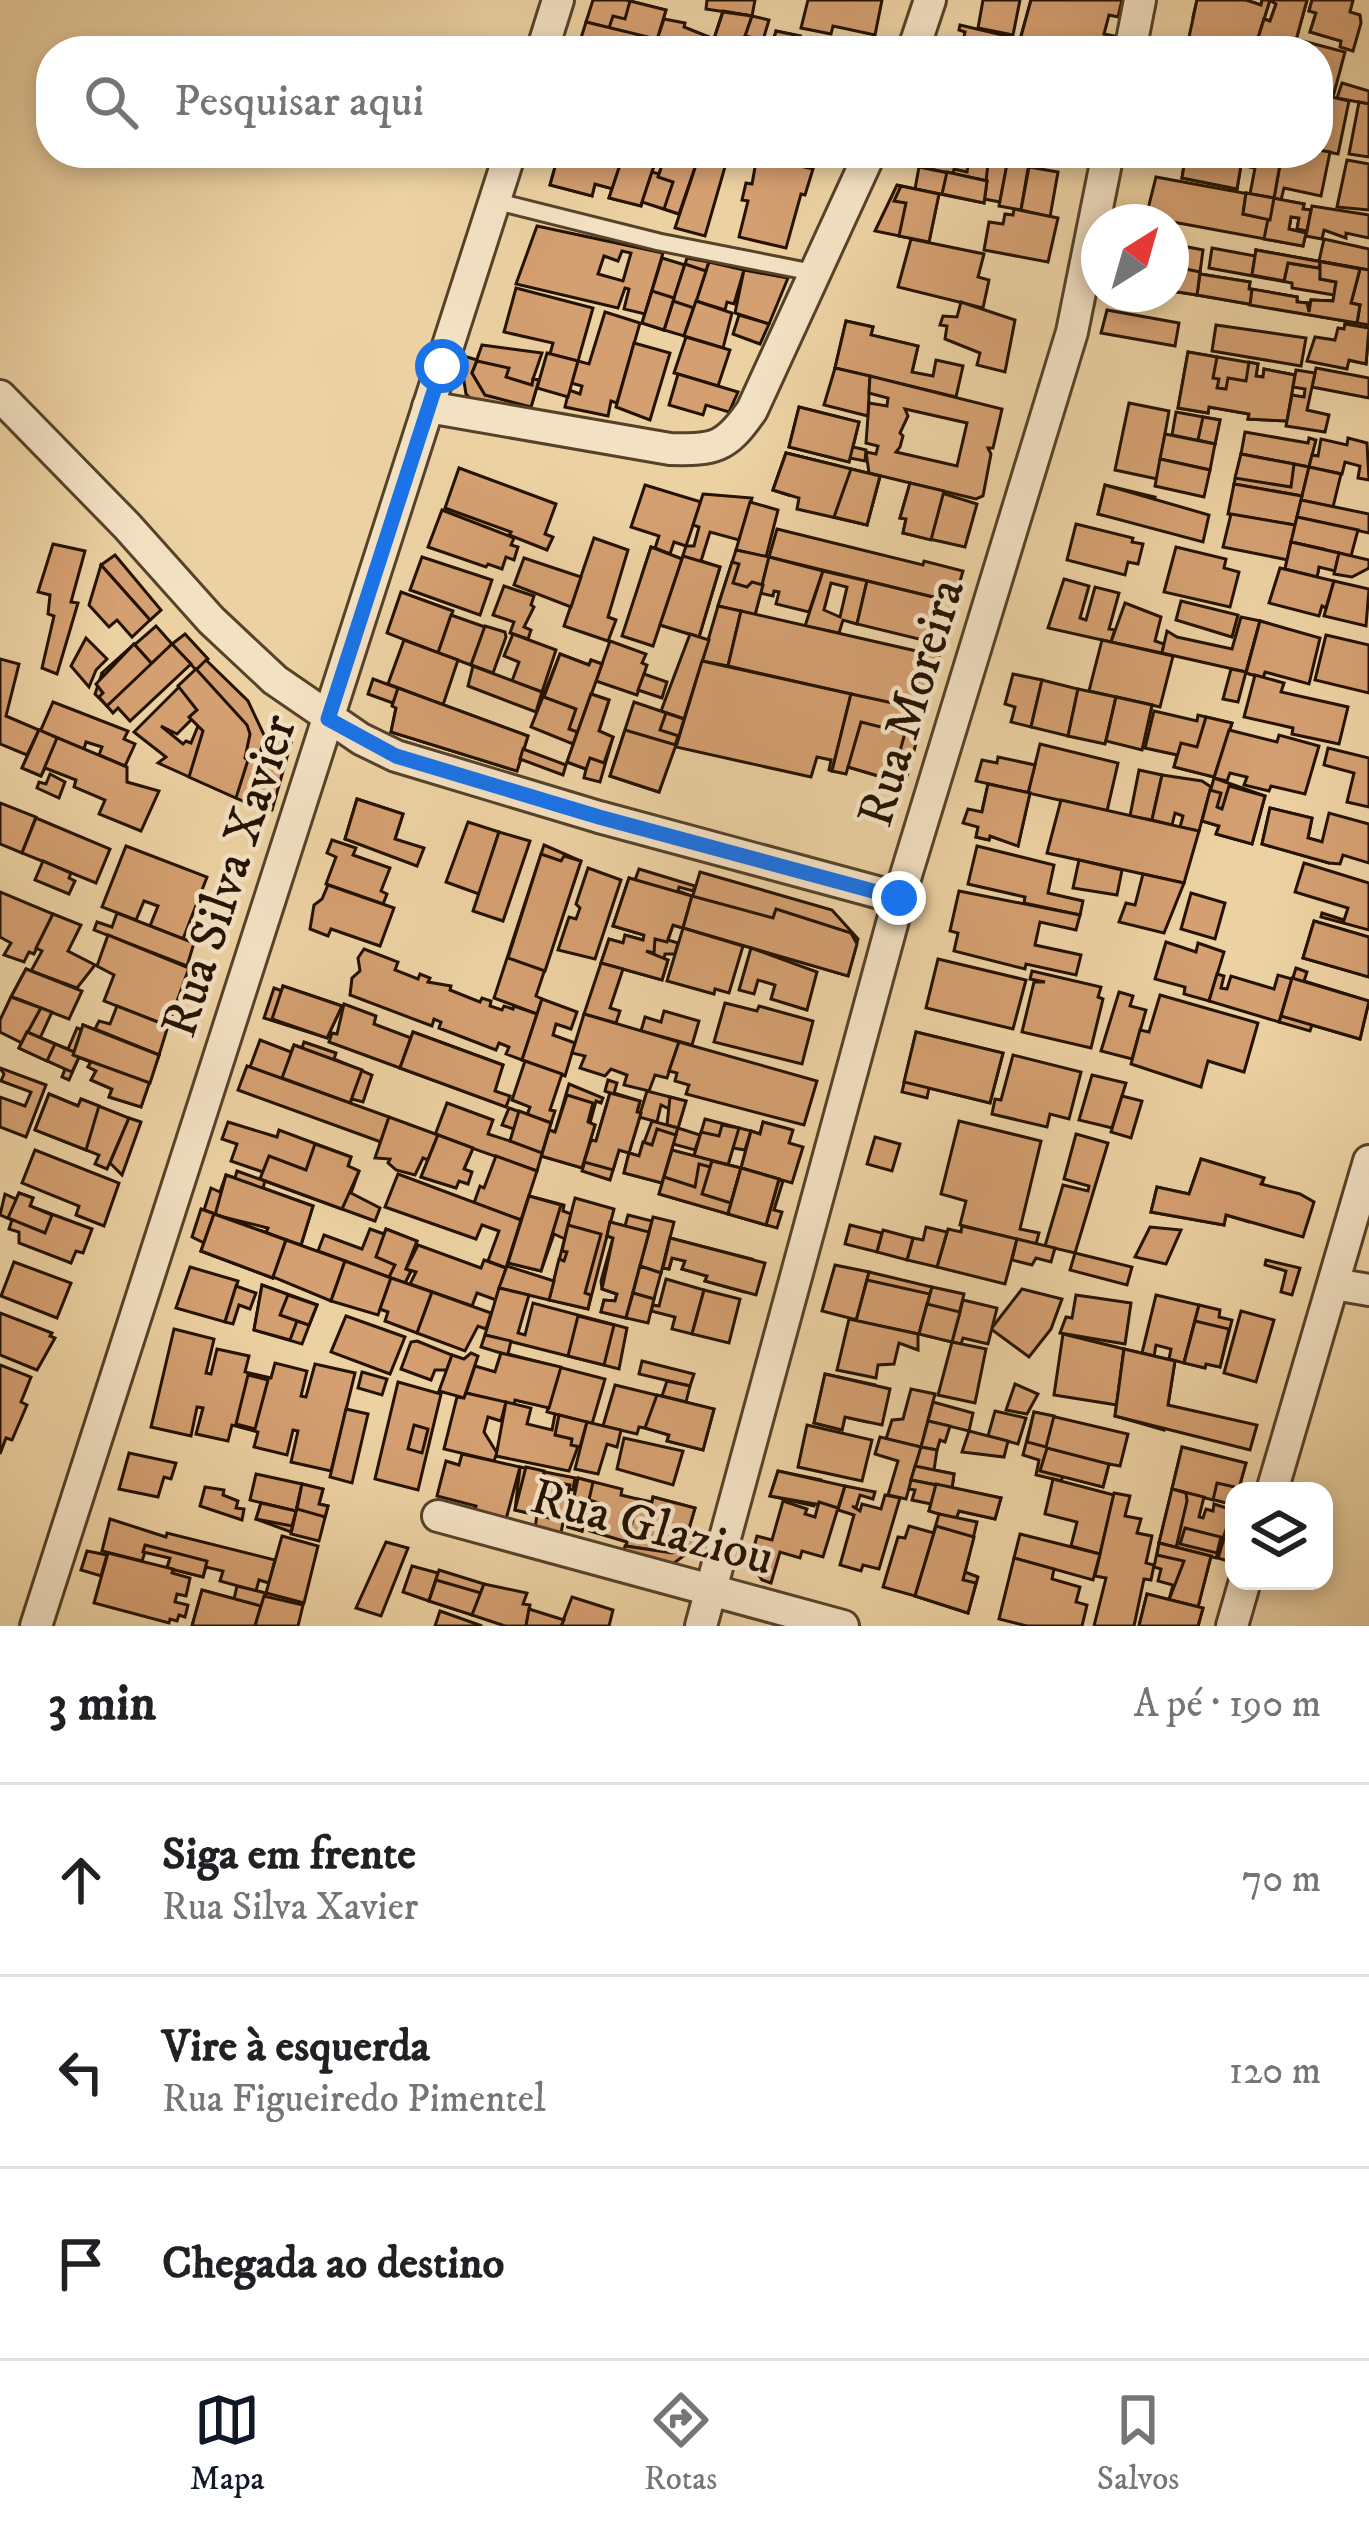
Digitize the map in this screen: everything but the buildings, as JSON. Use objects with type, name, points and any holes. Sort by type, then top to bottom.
[{"type":"street","points":[[546,36],[557,0]]},
{"type":"street","points":[[918,36],[930,0]]},
{"type":"street","points":[[1133,36],[1140,0]]},
{"type":"street","name":"Rua Silva Xavier","points":[[36,1626],[505,168]]},
{"type":"street","points":[[428,407],[670,449],[703,450],[733,437],[752,410],[863,168]]},
{"type":"street","name":"Rua Moreira","points":[[701,1626],[899,898],[1072,332],[1105,168]]},
{"type":"street","points":[[0,396],[211,620],[275,680],[328,719],[396,756],[899,898]]},
{"type":"street","points":[[1275,1482],[1369,1162]]},
{"type":"street","points":[[1334,1284],[1369,1290]]},
{"type":"street","name":"Rua Glaziou","points":[[438,1516],[843,1626]]},
{"type":"street","points":[[1232,1626],[1242,1590]]},
{"type":"lane","points":[[495,201],[659,242],[816,273]]},
{"type":"route","points":[[442,366],[328,719],[396,756],[899,898]]}]
